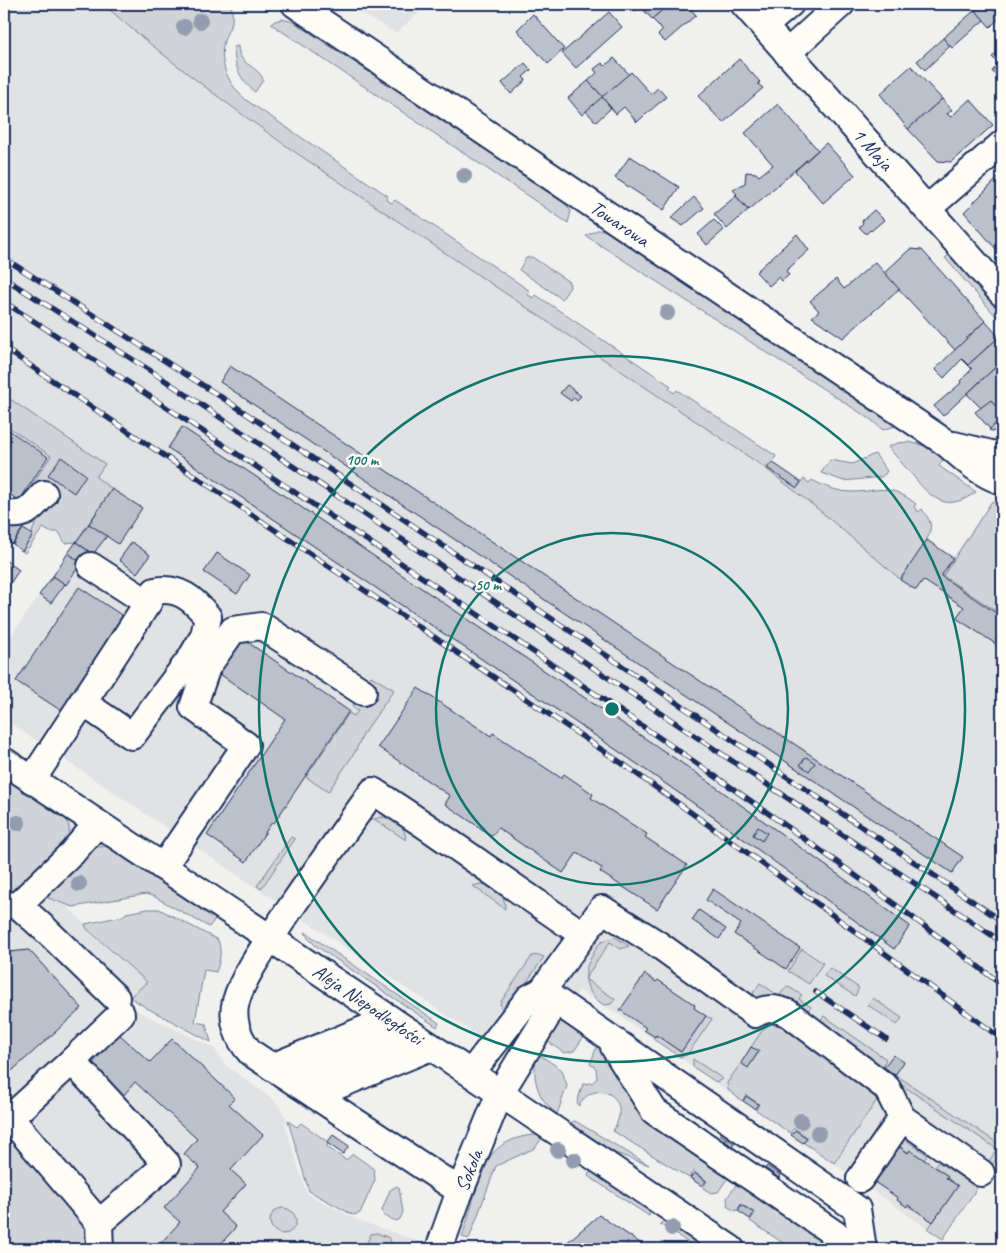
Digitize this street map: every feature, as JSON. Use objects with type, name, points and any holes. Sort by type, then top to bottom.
[{"type":"street","name":"Towarowa","points":[[295,4],[946,443],[968,463],[988,476],[1002,480]]},
{"type":"street","name":"1 Maja","points":[[744,4],[1002,293]]},
{"type":"street","points":[[764,26],[790,4]]},
{"type":"street","points":[[787,52],[840,4]]},
{"type":"street","points":[[927,209],[1002,144]]},
{"type":"street","name":"Towarowa","points":[[946,443],[1002,455]]},
{"type":"street","points":[[4,513],[21,515],[30,510],[44,494]]},
{"type":"street","points":[[91,566],[148,603]]},
{"type":"street","points":[[32,780],[82,702],[148,603],[155,591],[174,590],[197,603],[208,617],[204,636],[191,658],[132,736],[82,702]]},
{"type":"street","points":[[163,867],[246,745],[193,707],[207,667],[233,630],[262,626],[363,692]]},
{"type":"street","name":"Aleja Niepodległości","points":[[4,761],[390,1018],[731,1249]]},
{"type":"street","points":[[460,1191],[251,1053],[243,1044],[238,1033],[234,1013],[236,1000],[244,982],[270,938],[373,791],[477,860],[582,934]]},
{"type":"street","points":[[97,824],[72,853],[11,906],[47,931],[118,1006],[72,1061],[10,1118],[98,1223],[100,1249]]},
{"type":"street","points":[[471,1073],[529,998],[542,991],[602,909],[659,945],[755,1014],[763,1009],[775,1008],[788,1013],[887,1088],[902,1118],[981,1172]]},
{"type":"street","points":[[542,991],[857,1209],[863,1249]]},
{"type":"street","name":"Sokola","points":[[439,1249],[460,1191],[500,1093],[546,1018],[542,991]]},
{"type":"street","points":[[283,1074],[390,1018]]},
{"type":"street","points":[[608,1036],[654,1111],[857,1249]]},
{"type":"street","points":[[283,1074],[421,1040]]},
{"type":"street","points":[[315,1095],[421,1040]]},
{"type":"street","points":[[72,1061],[166,1164],[98,1223]]},
{"type":"street","points":[[860,1179],[902,1118]]},
{"type":"shaded area","points":[[4,4],[103,4],[234,109],[292,150],[761,465],[818,509],[900,579],[927,540],[953,557],[992,501],[1002,508],[1002,1153],[943,1239],[804,1143],[807,1137],[794,1128],[790,1133],[756,1110],[759,1104],[746,1095],[742,1101],[622,1017],[579,990],[523,1070],[487,1042],[4,719],[4,646],[76,542],[55,526],[43,528],[25,553],[4,539]]},
{"type":"shaded area","points":[[103,4],[231,4],[232,21],[224,41],[224,66],[230,81],[246,100],[388,196],[386,200],[392,203],[395,200],[530,291],[528,295],[534,298],[536,295],[671,386],[669,389],[674,393],[677,390],[776,456],[768,469],[797,488],[804,479],[809,483],[812,480],[826,487],[841,491],[887,490],[905,496],[916,504],[914,507],[918,512],[922,509],[929,519],[930,529],[920,552],[900,579],[818,509],[761,465],[292,150],[196,80]]},
{"type":"shaded area","points":[[345,4],[429,4],[396,33]]},
{"type":"shaded area","points":[[282,19],[294,22],[566,204],[571,211],[568,223],[271,24]]},
{"type":"shaded area","points":[[238,46],[242,58],[258,71],[263,80],[255,92],[245,83],[239,72],[235,60],[234,47]]},
{"type":"shaded area","points":[[597,230],[604,230],[895,426],[883,430],[870,419],[586,236]]},
{"type":"shaded area","points":[[950,254],[1002,313],[1002,323],[945,258]]},
{"type":"shaded area","points":[[532,257],[569,282],[570,287],[562,299],[519,270],[526,258]]},
{"type":"shaded area","points":[[4,395],[105,464],[96,477],[112,489],[76,542],[65,543],[59,532],[50,532],[43,528],[25,553],[22,551],[33,535],[32,532],[48,496],[20,502],[51,456],[4,424]]},
{"type":"shaded area","points":[[908,442],[926,446],[944,457],[939,466],[976,492],[957,501],[949,502],[935,498],[888,447]]},
{"type":"shaded area","points":[[875,454],[887,471],[881,477],[844,481],[821,473],[830,460],[852,464]]},
{"type":"shaded area","points":[[992,501],[1002,508],[1002,615],[943,576]]},
{"type":"shaded area","points":[[371,676],[394,690],[364,733],[355,752],[328,792],[306,777],[349,713],[354,716],[358,711],[352,707]]},
{"type":"shaded area","points":[[4,775],[56,810],[67,821],[69,830],[66,844],[19,887],[10,891],[4,891],[4,879],[8,874],[4,871]]},
{"type":"shaded area","points":[[62,814],[111,847],[102,846],[92,849],[48,898],[67,906],[85,924],[90,933],[147,982],[123,1004],[214,1048],[224,1064],[274,1100],[287,1119],[285,1125],[307,1194],[358,1220],[424,1243],[421,1249],[91,1249],[90,1228],[4,1122],[4,891],[17,889]]},
{"type":"shaded area","points":[[382,817],[396,821],[402,827],[406,840],[374,819]]},
{"type":"shaded area","points":[[291,837],[295,839],[261,889],[257,886]]},
{"type":"shaded area","points":[[108,846],[216,918],[209,927],[155,897],[146,894],[73,907],[48,898],[51,890],[92,849]]},
{"type":"shaded area","points":[[480,884],[490,886],[498,891],[505,904],[505,909],[473,886]]},
{"type":"shaded area","points":[[148,909],[159,909],[218,940],[219,964],[216,972],[204,970],[195,1022],[206,1024],[211,1042],[130,997],[147,982],[87,929],[85,924]]},
{"type":"shaded area","points":[[305,932],[439,1023],[437,1027],[316,946]]},
{"type":"shaded area","points":[[615,937],[629,946],[621,949],[610,942],[586,978],[588,963],[600,943]]},
{"type":"shaded area","points":[[802,949],[823,963],[809,984],[788,971]]},
{"type":"shaded area","points":[[539,955],[544,957],[506,1012],[502,1010],[500,1003],[532,956]]},
{"type":"shaded area","points":[[830,968],[859,988],[855,996],[824,976]]},
{"type":"shaded area","points":[[586,980],[615,999],[611,1004],[604,1005],[589,990]]},
{"type":"shaded area","points":[[760,983],[779,996],[787,986],[802,995],[799,999],[811,1007],[806,1014],[757,998],[753,993]]},
{"type":"shaded area","points":[[873,998],[902,1018],[897,1025],[868,1005]]},
{"type":"shaded area","points":[[706,1016],[712,1019],[687,1055],[680,1057],[653,1039],[656,1035],[681,1052]]},
{"type":"shaded area","points":[[824,1016],[886,1059],[880,1073],[818,1023]]},
{"type":"shaded area","points":[[560,1021],[585,1035],[574,1051],[564,1053],[544,1039],[556,1023]]},
{"type":"shaded area","points":[[771,1024],[784,1027],[879,1097],[834,1163],[804,1143],[807,1137],[794,1128],[790,1133],[756,1110],[759,1104],[746,1095],[742,1101],[728,1090],[727,1083],[741,1063],[748,1067],[759,1052],[751,1047],[764,1028]]},
{"type":"shaded area","points":[[598,1044],[647,1119],[729,1176],[718,1192],[711,1193],[703,1188],[707,1181],[693,1171],[689,1178],[613,1131],[618,1118],[619,1108],[616,1100],[610,1094],[602,1092],[593,1093],[585,1097],[579,1106],[577,1102],[583,1084],[592,1083],[597,1078],[596,1068],[590,1064]]},
{"type":"shaded area","points":[[537,1053],[562,1070],[567,1086],[557,1114],[545,1102],[537,1087],[535,1062]]},
{"type":"shaded area","points":[[693,1059],[723,1079],[716,1082],[693,1067]]},
{"type":"shaded area","points":[[896,1075],[1002,1146],[1001,1152],[943,1239],[928,1229],[958,1186],[947,1178],[948,1176],[934,1167],[938,1162],[973,1185],[997,1149],[893,1079]]},
{"type":"shaded area","points":[[288,1121],[297,1127],[301,1123],[328,1142],[327,1147],[346,1160],[353,1154],[374,1169],[375,1180],[360,1213],[353,1215],[309,1191]]},
{"type":"shaded area","points":[[575,1121],[649,1165],[615,1153],[570,1123]]},
{"type":"shaded area","points":[[4,1130],[88,1231],[89,1249],[4,1249]]},
{"type":"shaded area","points":[[537,1135],[542,1138],[535,1148],[496,1166],[469,1239],[462,1237],[479,1182],[492,1154],[496,1149],[513,1140]]},
{"type":"shaded area","points":[[902,1137],[927,1155],[924,1160],[910,1150],[908,1152],[897,1145]]},
{"type":"shaded area","points":[[595,1172],[650,1210],[649,1216],[588,1176],[589,1173]]},
{"type":"shaded area","points":[[738,1182],[835,1249],[792,1249],[750,1221],[755,1213],[741,1204],[736,1211],[728,1207],[727,1198]]},
{"type":"shaded area","points":[[397,1186],[403,1212],[400,1219],[396,1221],[384,1216],[382,1210],[390,1190]]},
{"type":"shaded area","points":[[283,1208],[292,1212],[296,1221],[292,1230],[283,1234],[274,1230],[270,1221],[274,1212]]},
{"type":"shaded area","points":[[665,1220],[707,1249],[698,1249],[660,1224]]},
{"type":"shaded area","points":[[377,1233],[389,1238],[392,1245],[390,1249],[364,1249],[371,1234]]},
{"type":"building","points":[[627,4],[669,4],[652,19],[640,6],[634,12]]},
{"type":"building","points":[[669,4],[686,4],[696,15],[665,42],[658,35],[663,30],[652,19]]},
{"type":"building","points":[[983,4],[1000,4],[1002,7],[1002,16],[990,27],[975,10]]},
{"type":"building","points":[[975,10],[984,20],[952,48],[943,38]]},
{"type":"building","points":[[609,12],[622,27],[576,68],[562,53]]},
{"type":"building","points":[[533,14],[564,49],[548,64],[517,30]]},
{"type":"building","points":[[943,38],[950,46],[925,70],[917,61]]},
{"type":"building","points":[[1002,48],[1002,83],[992,71],[999,64],[992,57]]},
{"type":"building","points":[[614,58],[629,74],[603,97],[588,81],[597,73],[594,69],[602,63],[605,66]]},
{"type":"building","points":[[739,59],[760,82],[758,84],[763,88],[723,123],[698,96]]},
{"type":"building","points":[[525,63],[531,70],[523,77],[526,80],[511,94],[502,83]]},
{"type":"building","points":[[911,66],[942,99],[908,129],[880,94]]},
{"type":"building","points":[[631,72],[651,94],[658,88],[666,97],[637,122],[624,107],[616,114],[602,97]]},
{"type":"building","points":[[588,81],[603,97],[582,115],[568,98]]},
{"type":"building","points":[[602,97],[611,108],[596,122],[586,111]]},
{"type":"building","points":[[942,99],[952,110],[947,114],[951,117],[970,99],[993,125],[951,162],[938,161],[908,129]]},
{"type":"building","points":[[778,104],[818,150],[749,210],[735,195],[737,194],[733,190],[745,183],[746,172],[756,173],[759,176],[773,165],[745,133]]},
{"type":"building","points":[[826,143],[855,175],[823,203],[795,171]]},
{"type":"building","points":[[630,156],[679,187],[664,210],[615,178]]},
{"type":"building","points":[[1002,174],[1002,256],[964,212]]},
{"type":"building","points":[[736,196],[748,210],[727,229],[714,214]]},
{"type":"building","points":[[694,197],[704,208],[683,226],[671,218]]},
{"type":"building","points":[[874,210],[884,220],[866,234],[859,227],[863,223],[862,221]]},
{"type":"building","points":[[714,220],[724,230],[707,245],[698,234]]},
{"type":"building","points":[[797,234],[809,250],[786,271],[789,275],[782,281],[779,277],[769,286],[756,272]]},
{"type":"building","points":[[910,249],[922,250],[985,321],[955,350],[884,273]]},
{"type":"building","points":[[875,262],[899,289],[843,338],[812,317],[819,311],[810,301],[836,279],[844,289]]},
{"type":"building","points":[[985,321],[999,337],[968,365],[962,359],[944,378],[935,369]]},
{"type":"building","points":[[999,337],[1002,340],[1002,361],[943,416],[934,406],[961,383],[960,381],[972,369],[968,365]]},
{"type":"building","points":[[1002,361],[1002,414],[991,400],[982,409],[967,394]]},
{"type":"building","points":[[230,366],[963,857],[952,873],[220,382]]},
{"type":"building","points":[[567,385],[581,396],[577,400],[574,397],[571,401],[560,393]]},
{"type":"building","points":[[991,400],[1002,414],[1002,418],[990,429],[975,412]]},
{"type":"building","points":[[1002,418],[1002,434],[989,430],[990,429]]},
{"type":"building","points":[[4,427],[48,457],[19,501],[4,490]]},
{"type":"building","points":[[182,427],[695,772],[910,926],[894,949],[709,814],[627,757],[168,448]]},
{"type":"building","points":[[61,457],[86,475],[74,493],[48,475]]},
{"type":"building","points":[[772,462],[801,482],[797,488],[767,468]]},
{"type":"building","points":[[112,489],[142,508],[118,544],[89,524]]},
{"type":"building","points":[[13,521],[23,528],[12,544],[4,536]]},
{"type":"building","points":[[89,524],[107,536],[93,554],[76,542]]},
{"type":"building","points":[[23,529],[33,535],[22,551],[13,544]]},
{"type":"building","points":[[927,540],[953,558],[941,576],[1002,617],[1002,648],[956,618],[964,607],[923,580],[916,590],[900,580]]},
{"type":"building","points":[[76,542],[95,556],[87,567],[68,553]]},
{"type":"building","points":[[132,542],[150,555],[137,573],[119,560]]},
{"type":"building","points":[[68,553],[81,563],[66,585],[53,576]]},
{"type":"building","points":[[217,553],[250,575],[237,594],[204,572]]},
{"type":"building","points":[[4,559],[19,570],[5,591],[4,590]]},
{"type":"building","points":[[53,576],[65,584],[51,603],[39,595]]},
{"type":"building","points":[[79,587],[126,618],[63,712],[16,681]]},
{"type":"building","points":[[237,635],[349,711],[246,862],[207,835],[285,719],[214,670]]},
{"type":"building","points":[[418,688],[491,736],[493,733],[561,778],[564,774],[593,794],[591,798],[647,834],[645,837],[687,865],[657,909],[600,872],[602,868],[577,853],[563,873],[498,828],[492,836],[445,804],[450,796],[378,747]]},
{"type":"building","points":[[806,757],[815,763],[809,771],[800,765]]},
{"type":"building","points":[[758,827],[767,833],[762,841],[753,835]]},
{"type":"building","points":[[713,889],[800,948],[786,969],[734,934],[741,924],[706,900]]},
{"type":"building","points":[[699,910],[726,929],[719,939],[692,920]]},
{"type":"building","points":[[4,946],[9,952],[29,950],[82,1008],[4,1078]]},
{"type":"building","points":[[645,974],[656,982],[658,980],[695,1005],[694,1008],[706,1016],[681,1052],[656,1035],[655,1037],[644,1030],[646,1028],[620,1010]]},
{"type":"building","points":[[119,1034],[150,1062],[172,1039],[235,1098],[229,1104],[263,1135],[231,1170],[246,1184],[220,1212],[236,1227],[216,1249],[163,1249],[159,1245],[180,1222],[164,1208],[200,1168],[184,1154],[197,1139],[135,1082],[122,1097],[89,1067]]},
{"type":"building","points":[[751,1047],[759,1051],[748,1068],[741,1063]]},
{"type":"building","points":[[893,1055],[904,1062],[895,1075],[884,1067]]},
{"type":"building","points":[[746,1096],[758,1104],[755,1109],[743,1101]]},
{"type":"building","points":[[795,1130],[807,1138],[803,1143],[791,1135]]},
{"type":"building","points":[[720,1134],[734,1143],[732,1146],[718,1136]]},
{"type":"building","points":[[333,1135],[349,1146],[343,1154],[327,1143]]},
{"type":"building","points":[[897,1145],[908,1153],[910,1150],[948,1176],[946,1178],[958,1186],[933,1222],[908,1205],[907,1207],[897,1200],[898,1198],[873,1181]]},
{"type":"building","points":[[767,1166],[780,1175],[779,1178],[765,1168]]},
{"type":"building","points":[[694,1173],[706,1181],[702,1186],[690,1178]]},
{"type":"building","points":[[741,1205],[754,1213],[750,1219],[738,1211]]},
{"type":"building","points":[[599,1215],[649,1249],[570,1249],[564,1245]]},
{"type":"railway","points":[[4,258],[229,402],[1002,921]]},
{"type":"railway","points":[[4,278],[154,373],[1002,942]]},
{"type":"railway","points":[[4,302],[246,459],[617,709],[747,798],[876,890],[1002,985]]},
{"type":"railway","points":[[4,348],[623,764],[1002,1039]]},
{"type":"railway","points":[[816,992],[886,1039]]}]
